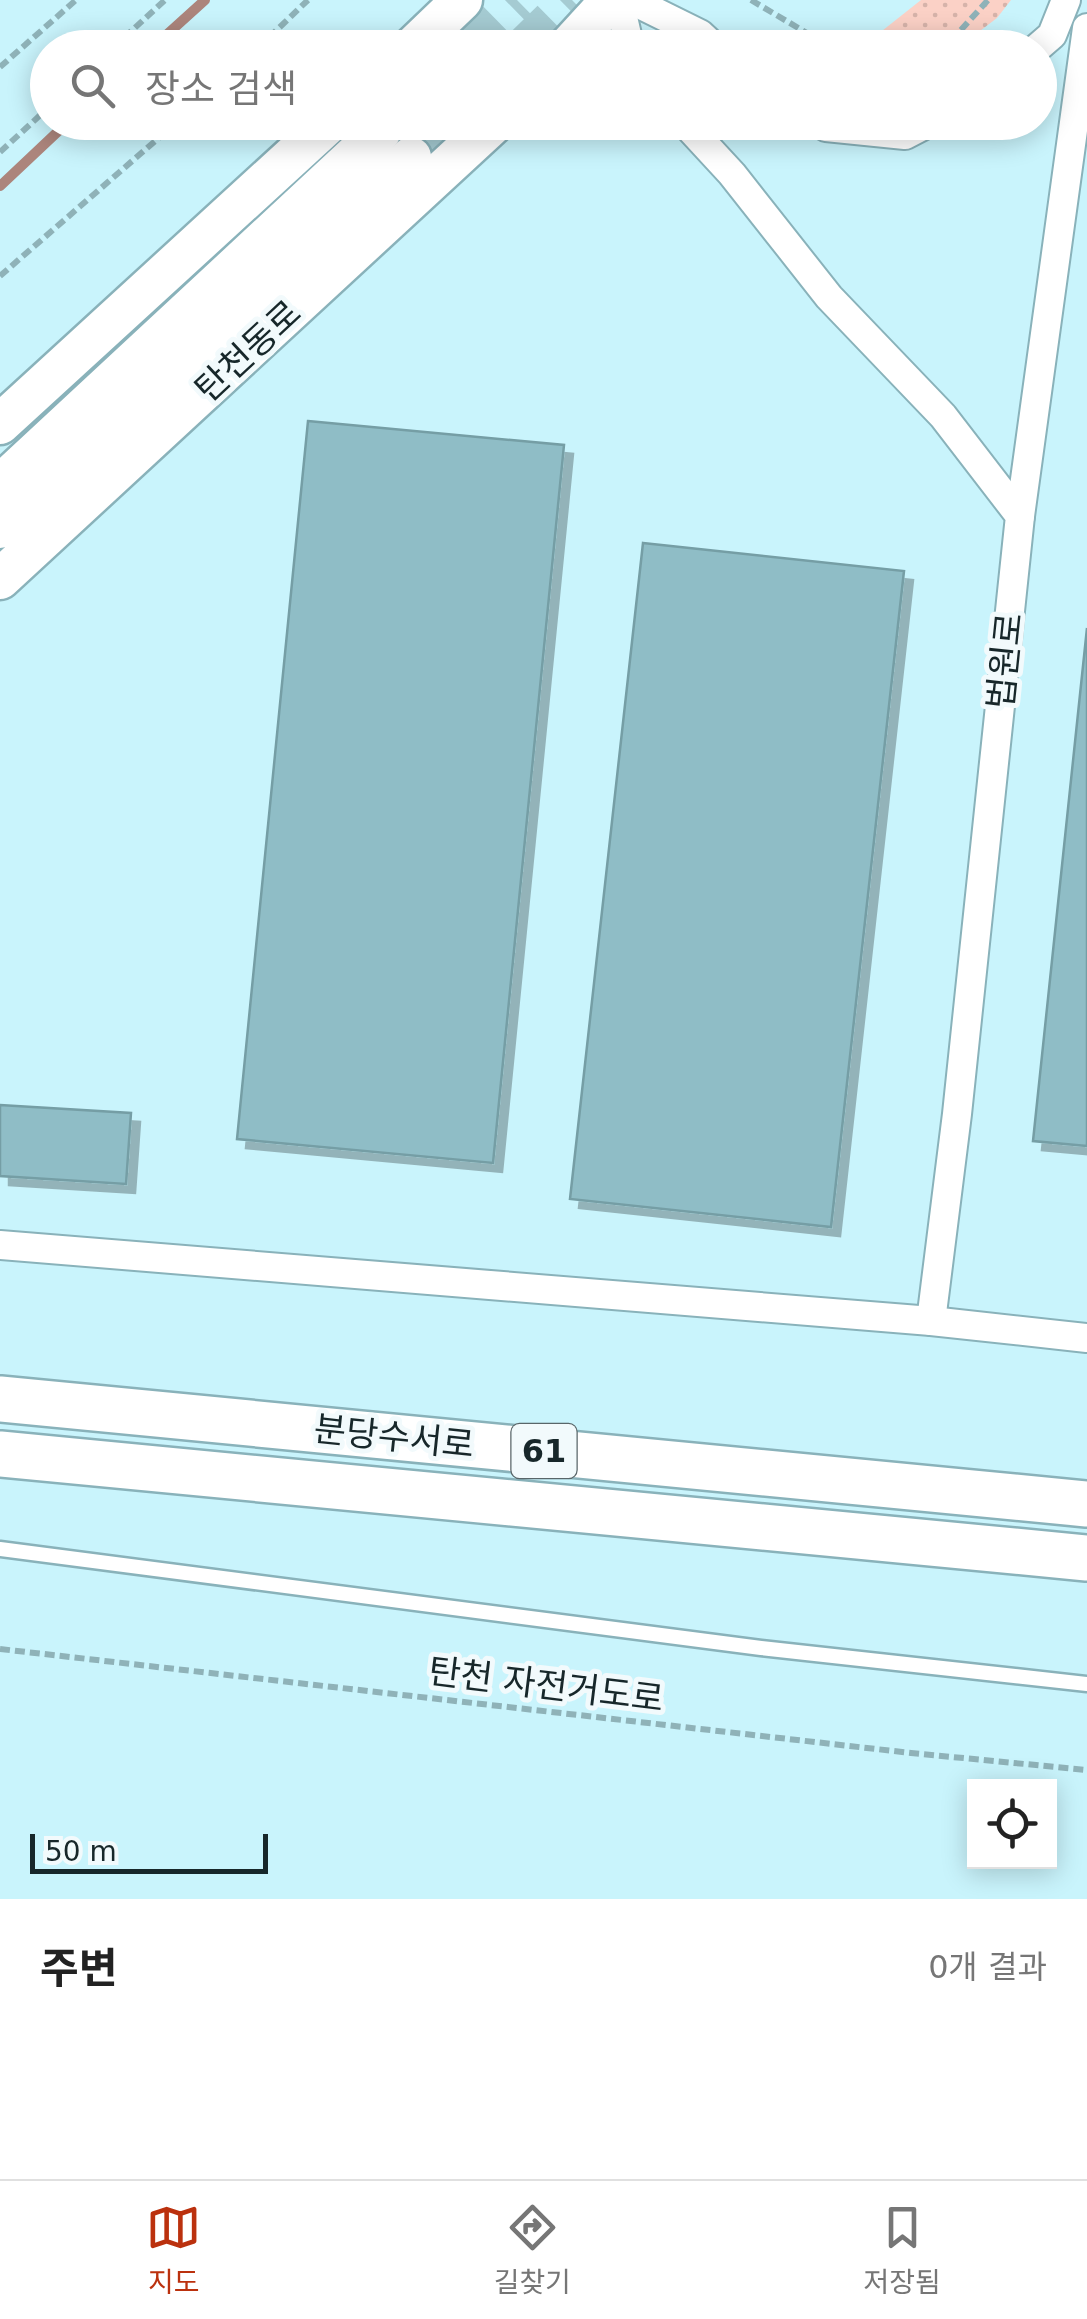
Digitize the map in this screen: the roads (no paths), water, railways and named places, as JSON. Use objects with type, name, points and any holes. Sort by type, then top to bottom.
[{"type":"highway","name":"분당수서로","points":[[0,1399],[1087,1504]]},
{"type":"highway","name":"분당수서로","points":[[0,1454],[1087,1558]]},
{"type":"main road","points":[[431,30],[462,0]]},
{"type":"main road","points":[[584,30],[611,0]]},
{"type":"main road","points":[[0,424],[310,140]]},
{"type":"main road","points":[[414,151],[437,140]]},
{"type":"main road","name":"탄천동로","points":[[0,485],[414,151],[445,140]]},
{"type":"main road","name":"탄천동로","points":[[0,528],[414,151]]},
{"type":"main road","name":"탄천동로","points":[[0,579],[414,151]]},
{"type":"street","points":[[619,0],[626,30]]},
{"type":"street","points":[[631,0],[692,30]]},
{"type":"street","points":[[1054,30],[1066,0]]},
{"type":"street","name":"법원로","points":[[932,1321],[1020,516],[1087,28]]},
{"type":"street","points":[[701,140],[829,297],[943,416],[1020,516]]},
{"type":"street","points":[[0,1244],[932,1321],[1087,1338]]},
{"type":"lane","points":[[0,1549],[761,1648],[1087,1684]]},
{"type":"waterway","points":[[172,30],[205,0]]},
{"type":"waterway","points":[[0,186],[49,140]]},
{"type":"tunnel","points":[[486,30],[517,0]]},
{"type":"tunnel","points":[[541,30],[572,0]]},
{"type":"tunnel","points":[[411,157],[428,140]]}]
